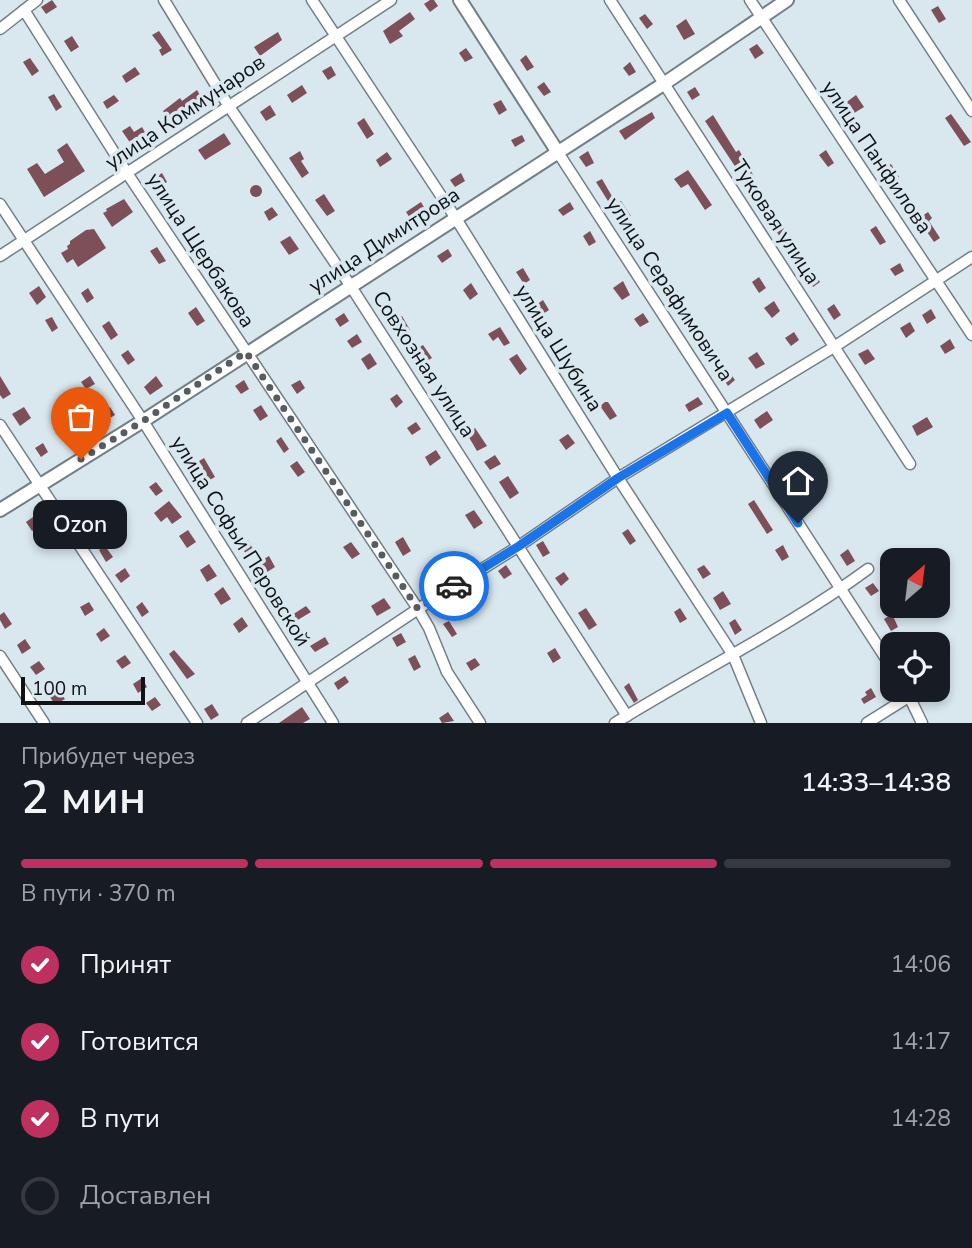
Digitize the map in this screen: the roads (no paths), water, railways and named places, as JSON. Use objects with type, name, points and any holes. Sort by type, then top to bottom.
[{"type":"street","points":[[0,29],[37,0]]},
{"type":"street","name":"Совхозная улица","points":[[164,0],[228,105],[350,285],[627,716]]},
{"type":"street","name":"улица Шубина","points":[[312,0],[455,217],[618,478],[733,655],[761,723]]},
{"type":"street","name":"улица Коммунаров","points":[[0,256],[391,0]]},
{"type":"street","name":"улица Серафимовича","points":[[460,0],[880,649]]},
{"type":"street","name":"Туковая улица","points":[[610,0],[910,464]]},
{"type":"street","name":"улица Панфилова","points":[[750,0],[972,335]]},
{"type":"street","name":"улица Димитрова","points":[[0,510],[143,421],[557,150],[665,83],[787,0]]},
{"type":"street","points":[[899,0],[972,111]]},
{"type":"street","name":"улица Щербакова","points":[[24,10],[127,173],[418,609],[447,672],[480,723]]},
{"type":"street","name":"улица Софьи Перовской","points":[[0,204],[143,421],[334,723]]},
{"type":"street","points":[[247,723],[418,609],[519,546],[618,478],[834,347],[972,257]]},
{"type":"street","points":[[0,425],[197,723]]},
{"type":"street","points":[[615,723],[733,655],[841,589],[868,569]]},
{"type":"street","points":[[0,656],[44,723]]},
{"type":"street","points":[[867,723],[896,702]]},
{"type":"street","points":[[912,702],[922,723]]},
{"type":"place","name":"Ozon","points":[[81,459]]}]
